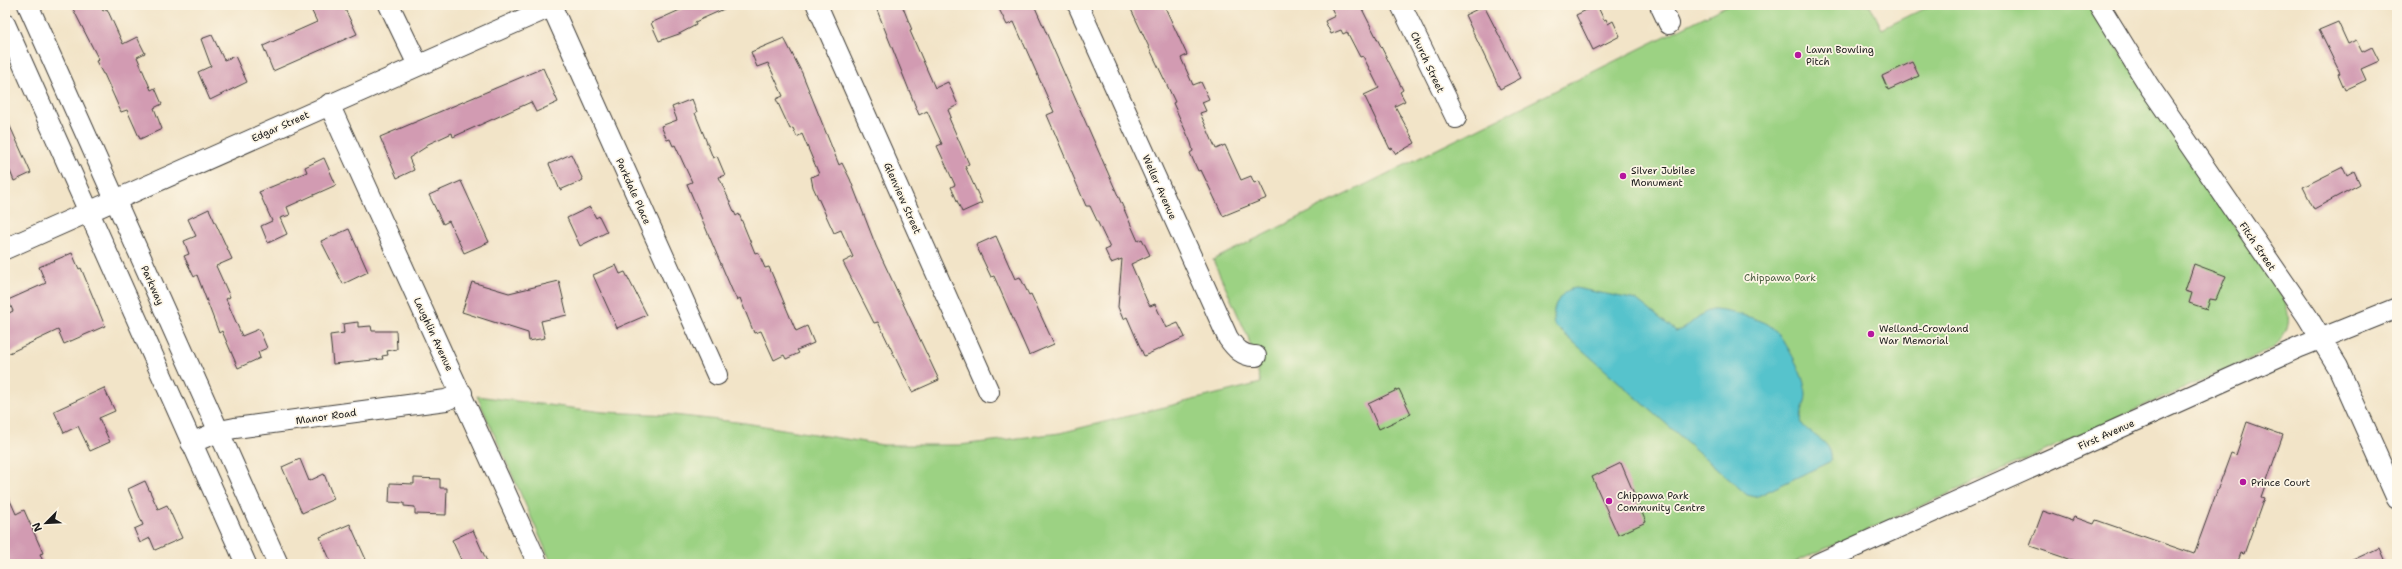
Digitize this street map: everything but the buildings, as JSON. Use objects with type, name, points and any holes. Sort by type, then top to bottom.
[{"type":"street","name":"Parkway","points":[[28,5],[220,431],[278,564]]},
{"type":"street","points":[[389,5],[418,65]]},
{"type":"street","name":"Glenview Street","points":[[817,5],[989,392]]},
{"type":"street","name":"Weller Avenue","points":[[1078,5],[1228,338],[1241,352],[1247,356],[1256,356]]},
{"type":"street","name":"Church Street","points":[[1401,5],[1456,118]]},
{"type":"street","points":[[1660,5],[1670,24]]},
{"type":"street","name":"Fitch Street","points":[[2099,5],[2149,86],[2321,339],[2338,368],[2397,499]]},
{"type":"street","name":"Edgar Street","points":[[5,249],[329,104],[554,6]]},
{"type":"street","name":"Parkdale Place","points":[[554,6],[717,375]]},
{"type":"street","points":[[5,24],[246,564]]},
{"type":"street","name":"Laughlin Avenue","points":[[329,104],[462,393],[538,564]]},
{"type":"street","name":"First Avenue","points":[[1817,564],[2321,339],[2397,308]]},
{"type":"street","name":"Manor Road","points":[[191,443],[220,431],[446,400],[462,393]]},
{"type":"green space","name":"Chippawa Park","points":[[1728,5],[1870,5],[1882,29],[1931,5],[2090,5],[2285,302],[2288,312],[2288,321],[2284,334],[2280,340],[2259,355],[1791,564],[552,564],[477,396],[603,412],[673,415],[745,423],[883,445],[960,445],[1060,433],[1261,383],[1248,337],[1213,260]]},
{"type":"water","points":[[1575,288],[1637,300],[1676,331],[1681,330],[1707,311],[1713,310],[1741,315],[1769,325],[1781,337],[1793,356],[1805,386],[1805,402],[1801,416],[1802,424],[1806,429],[1826,444],[1831,454],[1831,461],[1756,497],[1747,495],[1554,325],[1553,313],[1557,302],[1565,293]]},
{"type":"place","name":"Lawn Bowling Pitch","points":[[1798,55]]},
{"type":"place","name":"Silver Jubilee Monument","points":[[1623,176]]},
{"type":"place","name":"Welland-Crowland War Memorial","points":[[1871,334]]},
{"type":"place","name":"Prince Court","points":[[2243,482]]},
{"type":"place","name":"Chippawa Park Community Centre","points":[[1609,501]]}]
